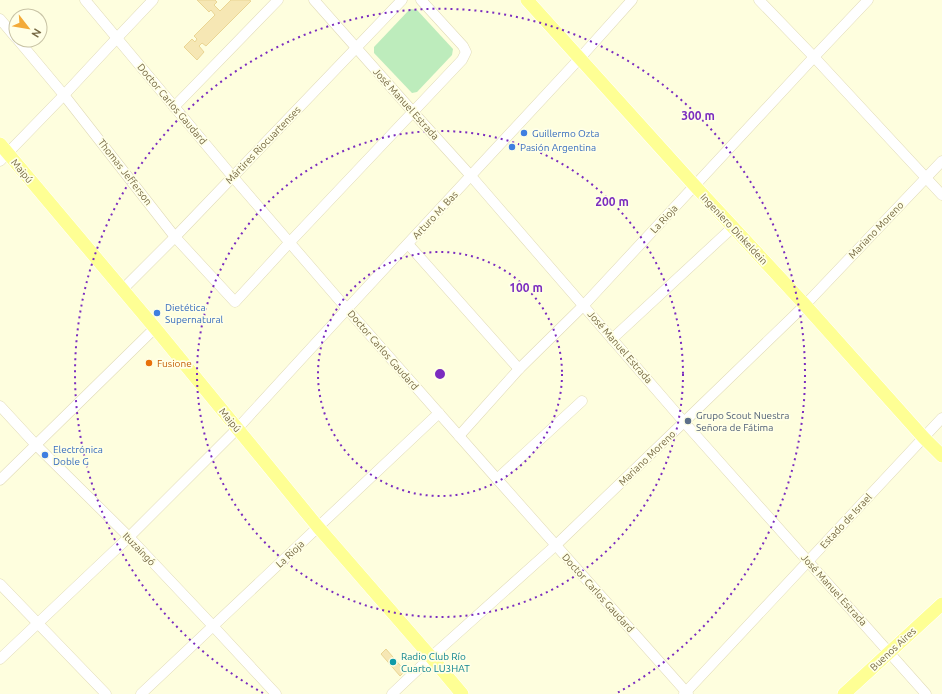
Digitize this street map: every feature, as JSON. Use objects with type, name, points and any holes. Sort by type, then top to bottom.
[{"type":"main road","name":"Ingeniero Dinkeldein","points":[[527,0],[942,456]]},
{"type":"main road","name":"Maipú","points":[[2,153],[155,328],[318,527],[462,694]]},
{"type":"main road","name":"Buenos Aires","points":[[844,694],[942,604]]},
{"type":"street","name":"Doctor Carlos Gaudard","points":[[85,0],[233,177],[347,309],[686,693]]},
{"type":"street","points":[[2,153],[64,95],[153,0]]},
{"type":"street","points":[[174,107],[278,0]]},
{"type":"street","name":"José Manuel Estrada","points":[[314,0],[471,176],[684,422],[926,694]]},
{"type":"street","name":"Mártires Riocuartenses","points":[[122,290],[233,177],[402,0]]},
{"type":"street","points":[[290,242],[462,60],[466,52],[462,46],[421,0]]},
{"type":"street","name":"Arturo M. Bas","points":[[0,659],[129,538],[237,429],[632,0]]},
{"type":"street","points":[[760,0],[814,56],[942,195]]},
{"type":"street","name":"La Rioja","points":[[459,436],[519,369],[583,306],[814,56],[868,0]]},
{"type":"street","name":"Thomas Jefferson","points":[[0,19],[8,28]]},
{"type":"street","name":"Thomas Jefferson","points":[[25,48],[64,95],[175,237],[235,302],[290,242]]},
{"type":"street","name":"Mariano Moreno","points":[[392,694],[556,545],[805,305],[942,161]]},
{"type":"street","points":[[612,338],[733,227]]},
{"type":"street","points":[[408,244],[519,369]]},
{"type":"street","points":[[0,480],[155,328]]},
{"type":"street","points":[[497,479],[582,401]]},
{"type":"street","name":"Ituzaingó","points":[[0,406],[36,445],[129,538],[276,694]]},
{"type":"street","name":"La Rioja","points":[[142,694],[439,413]]},
{"type":"street","name":"Estado de Israel","points":[[686,693],[942,418]]},
{"type":"street","points":[[0,584],[106,694]]},
{"type":"green space","points":[[410,9],[417,10],[453,49],[452,55],[417,92],[412,93],[374,53],[374,47]]},
{"type":"building","points":[[197,0],[215,0],[217,2],[214,5],[220,11],[231,0],[251,1],[206,46],[202,43],[199,46],[204,52],[197,60],[184,47],[192,39],[195,42],[197,39],[194,36],[215,15],[211,10],[209,12]]},
{"type":"building","name":"Radio Club Río Cuarto LU3HAT","points":[[386,649],[405,671],[400,676],[381,654]]},
{"type":"place","name":"Guillermo Ozta","points":[[524,133]]},
{"type":"place","name":"Pasión Argentina","points":[[512,147]]},
{"type":"place","name":"Dietética Supernatural","points":[[157,313]]},
{"type":"place","name":"Fusione","points":[[149,363]]},
{"type":"place","name":"Grupo Scout Nuestra Señora de Fátima","points":[[688,421]]},
{"type":"place","name":"Electrónica Doble G","points":[[45,455]]},
{"type":"place","name":"Radio Club Río Cuarto LU3HAT","points":[[393,662]]}]
